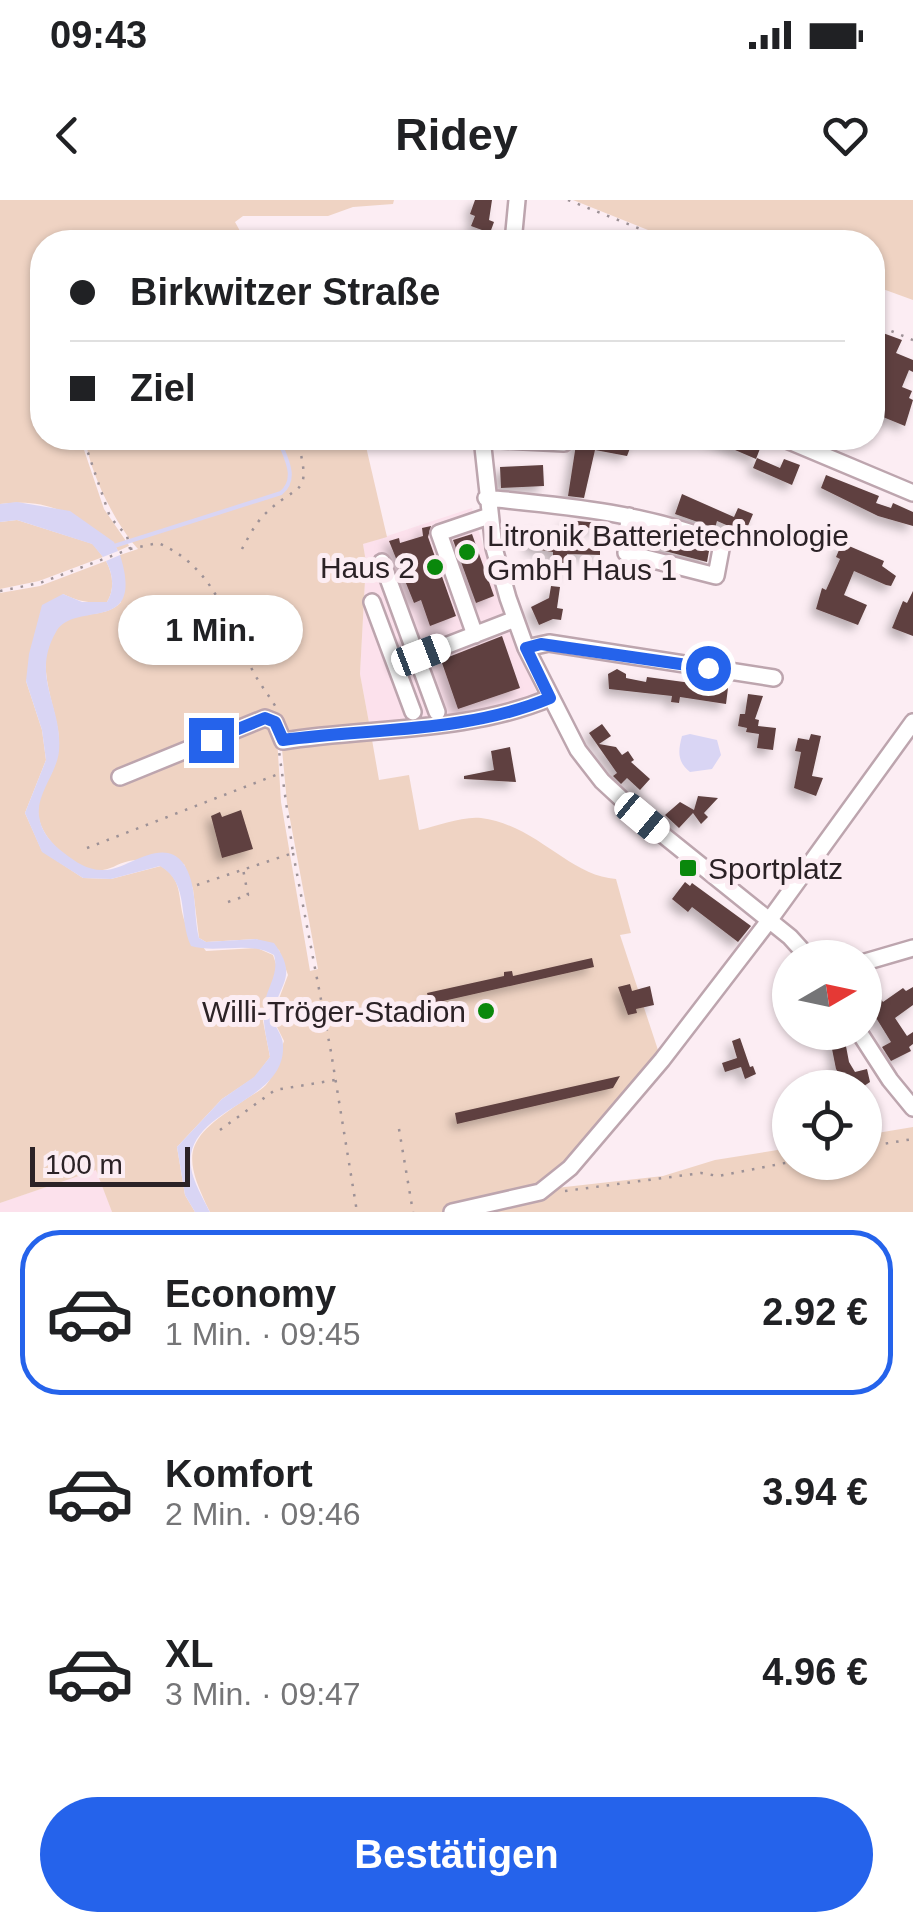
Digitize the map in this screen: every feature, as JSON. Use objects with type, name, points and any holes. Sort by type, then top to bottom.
[{"type":"street","points":[[514,230],[517,200]]},
{"type":"street","points":[[483,450],[494,548],[516,620],[526,648],[578,750],[602,782],[793,940]]},
{"type":"street","points":[[811,450],[913,493]]},
{"type":"street","points":[[486,498],[629,516],[658,522],[722,544],[716,576],[626,553],[629,516]]},
{"type":"street","points":[[470,626],[440,533],[489,516]]},
{"type":"street","points":[[382,562],[438,712]]},
{"type":"street","points":[[372,602],[413,712]]},
{"type":"street","points":[[396,665],[470,626],[516,620]]},
{"type":"street","points":[[526,648],[549,643],[774,678]]},
{"type":"street","points":[[120,778],[265,718],[275,722],[283,740],[477,720],[517,712],[550,698]]},
{"type":"street","points":[[452,1212],[540,1192],[580,1157],[662,1060],[768,922],[913,722]]},
{"type":"street","points":[[882,957],[913,948]]},
{"type":"street","points":[[871,1050],[913,1108]]},
{"type":"path","points":[[568,200],[643,230]]},
{"type":"path","points":[[885,328],[913,340]]},
{"type":"path","points":[[86,450],[110,517],[127,536],[128,550]]},
{"type":"path","points":[[242,549],[262,516],[296,492],[303,482],[300,450]]},
{"type":"path","points":[[0,591],[40,584],[128,550],[158,543],[196,565],[214,589],[257,678],[282,718]]},
{"type":"path","points":[[283,740],[279,748],[292,853],[336,1079],[357,1212]]},
{"type":"path","points":[[86,848],[281,773]]},
{"type":"path","points":[[197,884],[292,853]]},
{"type":"path","points":[[228,902],[248,895],[243,869]]},
{"type":"path","points":[[220,1130],[275,1090],[336,1079]]},
{"type":"path","points":[[398,1130],[413,1212]]},
{"type":"path","points":[[882,1143],[913,1138]]},
{"type":"path","points":[[540,1192],[700,1173],[718,1176],[772,1166]]},
{"type":"shaded area","points":[[0,200],[394,200],[393,204],[353,207],[328,216],[243,216],[235,222],[239,230],[30,230],[30,450],[84,450],[104,509],[129,546],[118,551],[104,536],[61,511],[39,504],[0,504]]},
{"type":"shaded area","points":[[573,200],[913,200],[913,300],[885,290],[885,230],[648,230]]},
{"type":"shaded area","points":[[88,450],[367,450],[387,537],[363,544],[366,562],[360,674],[370,728],[285,734],[267,723],[277,738],[281,802],[310,971],[318,969],[287,803],[282,749],[285,745],[371,734],[379,780],[409,775],[419,830],[481,818],[519,830],[583,869],[616,879],[631,933],[620,935],[659,1053],[608,1118],[545,1184],[452,1212],[210,1212],[195,1175],[194,1149],[208,1127],[263,1088],[272,1076],[284,1041],[272,1017],[288,975],[279,950],[256,939],[206,942],[199,938],[193,889],[184,864],[142,860],[93,870],[75,863],[57,848],[39,821],[39,801],[59,744],[46,677],[51,638],[65,621],[106,611],[121,602],[120,555],[138,549],[121,527]]},
{"type":"shaded area","points":[[17,502],[70,511],[114,542],[118,551],[103,557],[92,544],[17,520],[0,522],[0,504]]},
{"type":"shaded area","points":[[472,508],[501,606],[539,699],[516,708],[370,728],[360,674],[366,562],[363,544]]},
{"type":"shaded area","points":[[17,520],[93,544],[103,557],[39,581],[0,589],[0,522]]},
{"type":"shaded area","points":[[120,555],[124,597],[116,607],[65,623],[49,648],[47,678],[57,720],[59,751],[39,816],[44,832],[55,845],[93,869],[114,869],[155,853],[175,856],[191,880],[199,938],[206,942],[256,939],[274,943],[285,964],[285,980],[272,1017],[283,1042],[280,1064],[258,1091],[210,1124],[191,1154],[193,1176],[210,1212],[195,1212],[185,1195],[177,1147],[222,1099],[254,1077],[270,1057],[264,1008],[274,973],[274,955],[254,948],[191,946],[180,892],[169,873],[160,866],[111,879],[83,878],[42,852],[25,813],[46,760],[42,730],[26,681],[42,605],[63,594],[82,602],[107,602],[112,582],[106,561]]},
{"type":"shaded area","points":[[106,561],[112,582],[107,602],[84,601],[63,594],[26,681],[42,730],[46,760],[25,813],[42,851],[83,878],[111,879],[161,866],[176,882],[184,921],[206,951],[257,948],[273,955],[277,967],[263,1021],[270,1057],[255,1077],[222,1099],[177,1147],[185,1195],[195,1212],[112,1212],[96,1170],[0,1203],[0,593],[40,586]]},
{"type":"shaded area","points":[[682,736],[717,740],[721,755],[712,769],[690,772],[683,764]]},
{"type":"shaded area","points":[[913,1127],[913,1212],[475,1212],[553,1193],[556,1188],[663,1176],[715,1160],[772,1151],[772,1180],[882,1180],[882,1132]]},
{"type":"shaded area","points":[[97,1169],[112,1212],[0,1212],[0,1203]]},
{"type":"building","points":[[475,200],[492,200],[491,230],[471,226],[475,216],[470,214]]},
{"type":"building","points":[[885,334],[902,340],[896,353],[913,360],[913,372],[909,370],[902,387],[912,391],[909,398],[913,400],[905,426],[885,418]]},
{"type":"building","points":[[575,450],[595,450],[584,498],[568,496]]},
{"type":"building","points":[[595,450],[629,450],[627,456]]},
{"type":"building","points":[[735,450],[759,450],[756,459]]},
{"type":"building","points":[[757,458],[780,468],[784,459],[800,465],[792,485],[753,468]]},
{"type":"building","points":[[543,465],[544,486],[501,488],[500,467]]},
{"type":"building","points":[[826,475],[879,496],[876,503],[891,508],[893,503],[913,512],[913,526],[878,516],[821,488]]},
{"type":"building","points":[[682,494],[734,517],[738,508],[753,514],[745,533],[717,521],[715,528],[675,514]]},
{"type":"building","points":[[566,520],[600,523],[599,529],[583,524],[580,547],[600,550],[600,555],[567,554],[567,571],[553,571],[553,552],[529,548],[532,528],[564,532]]},
{"type":"building","points":[[431,526],[428,537],[456,616],[430,626],[421,600],[414,603],[389,541],[399,538],[400,543],[423,536],[422,528]]},
{"type":"building","name":"Litronik Batterietechnologie GmbH Haus 1","points":[[472,534],[494,596],[476,603],[453,540]]},
{"type":"building","points":[[640,534],[709,551],[707,562],[638,544]]},
{"type":"building","points":[[842,543],[884,561],[882,566],[896,576],[891,586],[854,571],[844,595],[867,605],[858,625],[816,609],[822,588],[826,590],[840,559],[836,557]]},
{"type":"building","points":[[551,586],[560,587],[557,608],[563,609],[561,620],[539,625],[531,607],[549,598]]},
{"type":"building","points":[[913,591],[913,636],[892,628],[903,601],[907,603]]},
{"type":"building","points":[[502,636],[520,688],[458,709],[441,660]]},
{"type":"building","points":[[617,669],[626,678],[646,682],[647,677],[728,688],[726,704],[680,697],[679,703],[671,702],[672,696],[609,689],[608,674]]},
{"type":"building","points":[[748,694],[763,696],[755,719],[759,720],[758,726],[776,728],[773,750],[757,748],[759,734],[738,726],[740,714],[745,714]]},
{"type":"building","points":[[602,724],[611,736],[599,744],[616,747],[622,755],[628,751],[634,760],[631,762],[650,779],[640,790],[627,778],[621,784],[613,776],[617,773],[589,733]]},
{"type":"building","points":[[811,734],[821,736],[812,776],[823,778],[816,796],[794,788],[801,752],[795,751],[798,738],[809,740]]},
{"type":"building","points":[[510,747],[516,782],[464,779],[494,770],[491,751]]},
{"type":"building","points":[[698,796],[718,798],[704,813],[708,817],[701,824],[693,813],[679,828],[665,815],[680,802],[694,810]]},
{"type":"building","points":[[241,810],[253,849],[222,858],[211,816],[220,812],[222,817]]},
{"type":"building","points":[[685,882],[690,886],[692,883],[751,926],[738,942],[692,907],[688,912],[672,899]]},
{"type":"building","points":[[592,958],[594,967],[430,1004],[427,993],[504,976],[504,972],[512,971],[513,976]]},
{"type":"building","points":[[630,984],[632,991],[650,986],[654,1005],[628,1015],[618,987]]},
{"type":"building","points":[[913,987],[913,1005],[895,1018],[907,1036],[913,1032],[911,1051],[891,1061],[882,1047],[891,1042],[882,1027],[882,1000],[903,988],[906,991]]},
{"type":"building","points":[[740,1038],[756,1074],[745,1079],[741,1067],[725,1072],[722,1063],[737,1058],[732,1041]]},
{"type":"building","points":[[832,1050],[847,1050],[854,1070],[836,1069]]},
{"type":"building","points":[[620,1076],[613,1088],[457,1124],[455,1113]]},
{"type":"waterway","points":[[111,547],[281,493],[290,474],[283,450]]},
{"type":"place","name":"Litronik Batterietechnologie GmbH Haus 1","points":[[467,552]]},
{"type":"place","name":"Haus 2","points":[[435,567]]},
{"type":"place","name":"Sportplatz","points":[[688,868]]},
{"type":"place","name":"Willi-Tröger-Stadion","points":[[486,1011]]},
{"type":"route","points":[[211,740],[265,718],[275,722],[283,740],[477,720],[517,712],[550,698],[526,648],[541,644],[708,668]]}]
